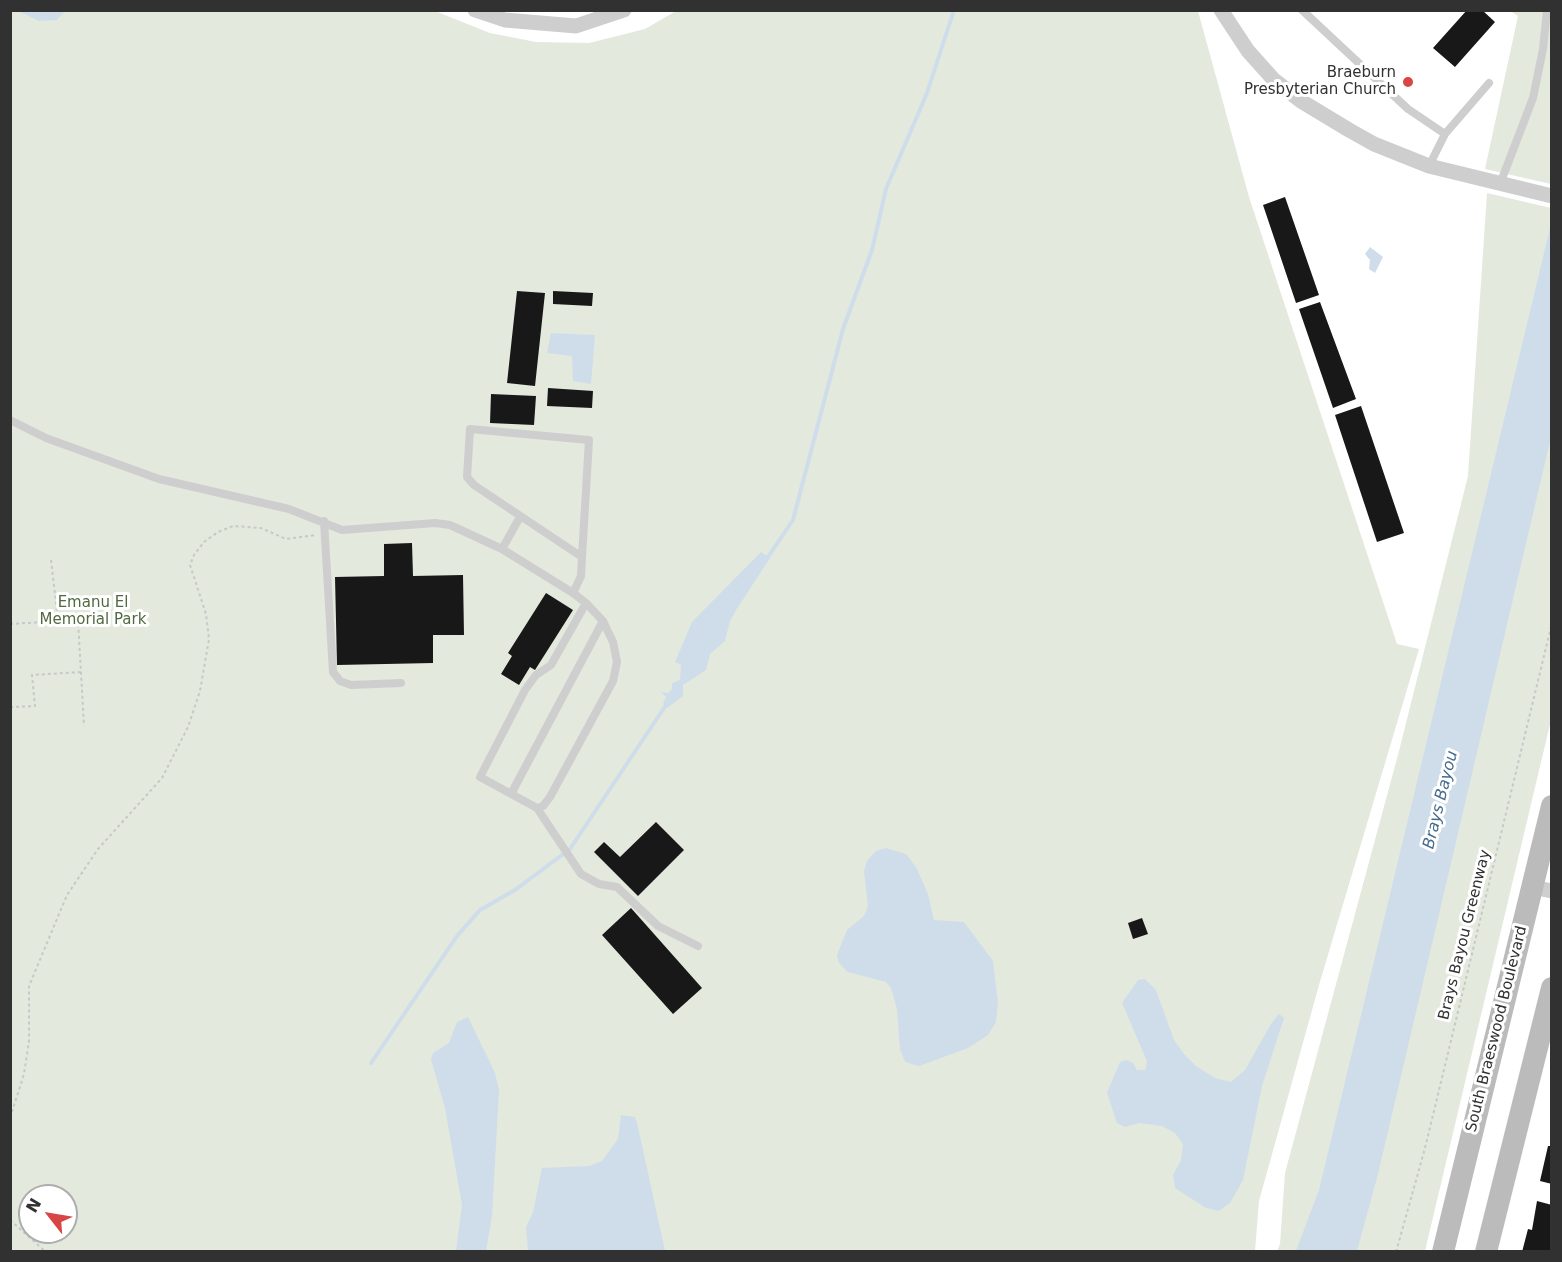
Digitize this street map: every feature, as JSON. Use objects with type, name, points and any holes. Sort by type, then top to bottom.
[{"type":"main road","name":"South Braeswood Boulevard","points":[[1448,1250],[1542,889],[1551,806]]},
{"type":"main road","points":[[1486,1251],[1551,988]]},
{"type":"street","points":[[475,10],[505,21],[576,26],[624,10]]},
{"type":"street","points":[[1221,10],[1248,51],[1274,80],[1301,101],[1374,144],[1429,166],[1551,196]]},
{"type":"lane","points":[[1302,10],[1407,110],[1445,134]]},
{"type":"lane","points":[[1500,184],[1533,98],[1543,49],[1547,10]]},
{"type":"lane","points":[[1429,166],[1445,134],[1489,83]]},
{"type":"lane","points":[[10,420],[56,442],[159,478],[289,508],[342,530],[435,523],[450,525],[502,549],[573,593],[603,621],[613,642],[617,662],[613,681],[550,797],[543,806],[537,808]]},
{"type":"lane","points":[[573,593],[580,576],[582,557],[589,440],[470,429],[467,477],[484,494],[582,557]]},
{"type":"lane","points":[[502,549],[520,517]]},
{"type":"lane","points":[[324,521],[330,655],[333,672],[340,681],[351,685],[401,683]]},
{"type":"lane","points":[[586,603],[550,665],[536,675],[525,690],[480,777],[537,808],[581,874],[599,884],[617,886],[658,926],[698,946]]},
{"type":"lane","points":[[511,794],[603,621]]},
{"type":"path","points":[[10,1118],[18,1101],[26,1063],[31,1019],[29,986],[67,895],[98,849],[162,778],[188,727],[200,691],[209,639],[206,614],[190,566],[194,555],[218,532],[233,526],[261,528],[285,539],[325,533]]},
{"type":"path","points":[[51,560],[58,621]]},
{"type":"path","points":[[10,624],[78,620],[84,726]]},
{"type":"path","name":"Brays Bayou Greenway","points":[[1396,1251],[1425,1148],[1551,623]]},
{"type":"path","points":[[10,707],[35,706],[32,675],[81,672]]},
{"type":"path","points":[[10,1220],[46,1251]]},
{"type":"green space","name":"Emanu El Memorial Park","points":[[11,11],[435,11],[490,33],[536,42],[589,43],[645,29],[676,11],[1198,11],[1249,197],[1397,644],[1419,649],[1319,985],[1259,1201],[1255,1251],[11,1251]]},
{"type":"green space","points":[[1510,11],[1551,11],[1551,184],[1485,169],[1518,16]]},
{"type":"green space","points":[[1487,193],[1551,208],[1551,720],[1425,1251],[1277,1252],[1280,1244],[1285,1173],[1399,751],[1468,476]]},
{"type":"water","points":[[65,10],[57,20],[39,21],[18,11]]},
{"type":"water","name":"Brays Bayou","points":[[1551,224],[1551,437],[1378,1174],[1357,1251],[1296,1251],[1319,1190]]},
{"type":"water","points":[[1370,247],[1383,257],[1375,273],[1369,269],[1370,260],[1365,254]]},
{"type":"water","points":[[551,333],[595,335],[591,384],[573,381],[572,356],[547,353]]},
{"type":"water","points":[[761,552],[770,558],[730,621],[725,641],[710,654],[706,670],[683,685],[683,696],[667,708],[663,704],[666,697],[661,692],[668,693],[672,689],[672,683],[680,680],[681,665],[675,662],[692,622]]},
{"type":"water","points":[[886,848],[906,854],[916,867],[928,894],[934,920],[964,922],[993,961],[998,1003],[996,1022],[988,1035],[968,1048],[919,1066],[905,1062],[900,1049],[897,1009],[891,988],[886,982],[848,972],[839,963],[837,955],[847,930],[864,916],[868,906],[864,871],[867,861],[876,851]]},
{"type":"water","points":[[1145,979],[1156,990],[1174,1040],[1196,1066],[1215,1078],[1231,1082],[1245,1070],[1271,1024],[1279,1014],[1284,1018],[1262,1086],[1243,1180],[1230,1203],[1219,1211],[1206,1208],[1175,1188],[1173,1175],[1181,1160],[1183,1144],[1175,1133],[1162,1126],[1139,1123],[1125,1127],[1117,1123],[1107,1093],[1120,1062],[1126,1060],[1133,1063],[1137,1070],[1145,1070],[1147,1061],[1122,1003],[1138,980]]},
{"type":"water","points":[[468,1017],[495,1073],[499,1090],[492,1216],[486,1251],[456,1251],[462,1205],[445,1108],[431,1059],[433,1053],[449,1043],[457,1022]]},
{"type":"water","points":[[621,1115],[635,1117],[665,1251],[528,1251],[526,1227],[533,1212],[542,1168],[589,1166],[602,1161],[618,1139]]},
{"type":"building","points":[[1467,10],[1482,10],[1495,22],[1455,67],[1433,48]]},
{"type":"building","points":[[1285,197],[1319,295],[1296,303],[1263,205]]},
{"type":"building","points":[[517,291],[545,293],[535,386],[507,383]]},
{"type":"building","points":[[553,291],[593,293],[592,306],[553,304]]},
{"type":"building","points":[[1320,302],[1356,399],[1333,408],[1299,309]]},
{"type":"building","points":[[548,388],[593,391],[592,408],[547,406]]},
{"type":"building","points":[[491,394],[536,396],[534,425],[490,423]]},
{"type":"building","points":[[1361,406],[1404,533],[1377,542],[1335,415]]},
{"type":"building","points":[[412,543],[413,576],[463,575],[464,635],[433,635],[433,663],[337,665],[335,577],[384,576],[384,544]]},
{"type":"building","points":[[546,593],[573,610],[535,670],[530,667],[519,685],[501,674],[512,656],[508,653]]},
{"type":"building","points":[[656,822],[684,850],[638,896],[594,852],[604,842],[620,857]]},
{"type":"building","points":[[631,908],[702,988],[673,1014],[602,935]]},
{"type":"building","points":[[1142,918],[1148,934],[1133,939],[1128,923]]},
{"type":"building","points":[[1548,1146],[1552,1146],[1552,1184],[1540,1181]]},
{"type":"building","points":[[1537,1201],[1552,1205],[1552,1252],[1522,1252],[1528,1229],[1532,1230]]},
{"type":"waterway","points":[[766,560],[793,520],[843,329],[872,250],[886,189],[927,93],[954,10]]},
{"type":"waterway","points":[[371,1063],[457,936],[480,910],[515,890],[570,849],[668,702]]},
{"type":"place","name":"Braeburn Presbyterian Church","points":[[1408,82]]}]
